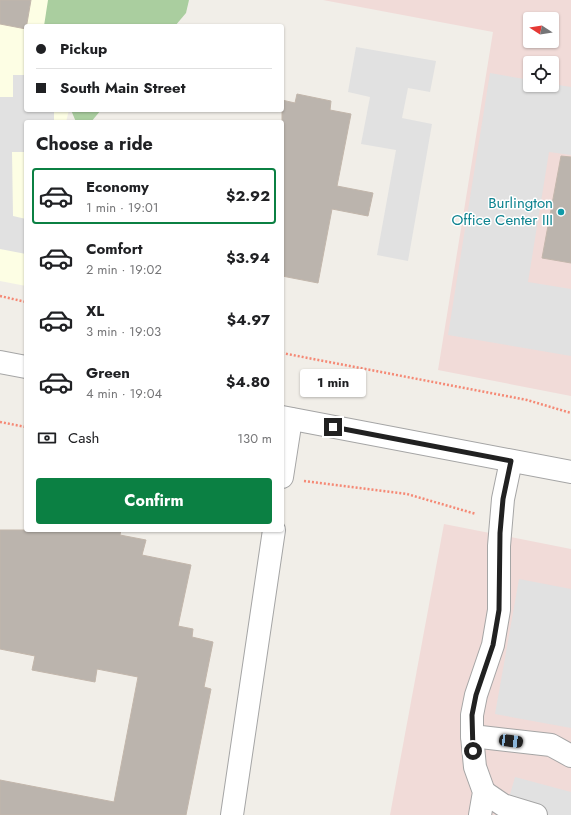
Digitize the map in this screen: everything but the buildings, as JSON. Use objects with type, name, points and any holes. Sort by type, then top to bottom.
[{"type":"street","points":[[0,362],[24,367]]},
{"type":"street","points":[[289,478],[287,418],[571,472]]},
{"type":"street","points":[[480,815],[484,792],[475,767],[472,736],[472,715],[476,695],[493,645],[499,610],[500,533],[503,499],[511,461]]},
{"type":"street","points":[[232,815],[274,532]]},
{"type":"street","points":[[472,736],[561,743],[571,756]]},
{"type":"street","points":[[484,792],[504,805],[536,815]]},
{"type":"path","points":[[0,296],[24,302]]},
{"type":"path","points":[[284,353],[520,399],[571,413]]},
{"type":"path","points":[[0,422],[24,427]]},
{"type":"path","points":[[289,478],[407,494],[476,514]]},
{"type":"shaded area","points":[[0,0],[89,0],[84,24],[24,24],[24,112],[68,112],[66,120],[24,120],[24,286],[0,281]]},
{"type":"shaded area","points":[[323,0],[571,0],[571,396],[438,370],[493,32]]},
{"type":"shaded area","points":[[356,47],[436,61],[430,92],[408,88],[402,118],[432,124],[408,261],[377,255],[396,150],[361,144],[370,97],[348,92]]},
{"type":"shaded area","points":[[490,73],[523,79],[523,92],[559,92],[559,85],[571,87],[571,155],[549,152],[528,282],[571,289],[571,356],[448,335]]},
{"type":"shaded area","points":[[13,75],[24,75],[24,112],[54,112],[54,120],[24,120],[24,152],[12,152],[13,216],[24,219],[24,254],[0,249],[0,97],[13,97]]},
{"type":"shaded area","points":[[444,524],[571,549],[571,815],[390,815]]},
{"type":"shaded area","points":[[519,579],[571,589],[571,728],[495,714]]},
{"type":"shaded area","points":[[515,777],[571,792],[571,815],[504,815]]},
{"type":"green space","points":[[48,0],[189,0],[186,13],[177,24],[44,24]]},
{"type":"green space","points":[[72,112],[99,112],[93,120],[75,120]]},
{"type":"place","name":"Burlington Office Center III","points":[[561,212]]},
{"type":"route","points":[[333,427],[511,461],[503,499],[500,533],[499,610],[493,645],[481,678],[472,715],[473,751]]}]
